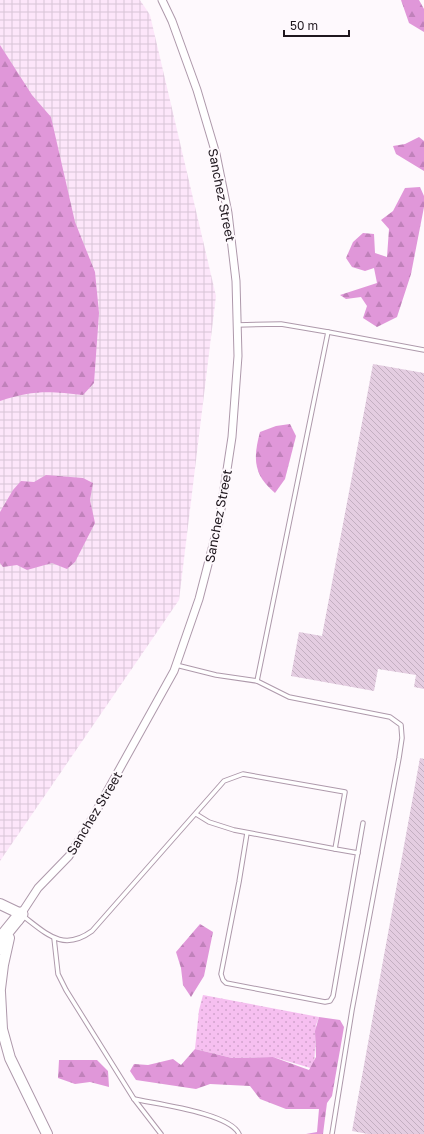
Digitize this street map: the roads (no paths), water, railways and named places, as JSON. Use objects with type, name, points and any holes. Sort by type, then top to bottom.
[{"type":"highway","points":[[0,948],[4,935],[21,914]]},
{"type":"street","name":"Sanchez Street","points":[[47,1134],[10,1058],[2,1029],[0,991],[8,942],[21,914],[38,888],[69,856],[90,824],[176,665],[199,599],[219,522],[232,437],[238,356],[238,325],[236,282],[228,213],[216,154],[197,90],[172,21],[162,0]]},
{"type":"street","points":[[0,904],[21,914]]},
{"type":"lane","points":[[238,325],[281,324],[424,350]]},
{"type":"lane","points":[[257,682],[328,332]]},
{"type":"lane","points":[[176,665],[216,675],[257,682],[289,697],[390,717],[401,725],[401,745],[352,1010],[332,1134]]},
{"type":"lane","points":[[21,914],[54,938],[65,942],[83,938],[92,931],[224,781],[243,774],[345,792],[336,849]]},
{"type":"lane","points":[[196,814],[219,826],[247,833],[358,853]]},
{"type":"lane","points":[[247,833],[241,875],[221,974],[222,980],[226,983],[325,1002],[330,1001],[333,996],[363,823]]},
{"type":"lane","points":[[54,938],[58,974],[134,1099],[161,1134]]},
{"type":"lane","points":[[134,1099],[214,1117],[228,1123],[239,1134]]}]
